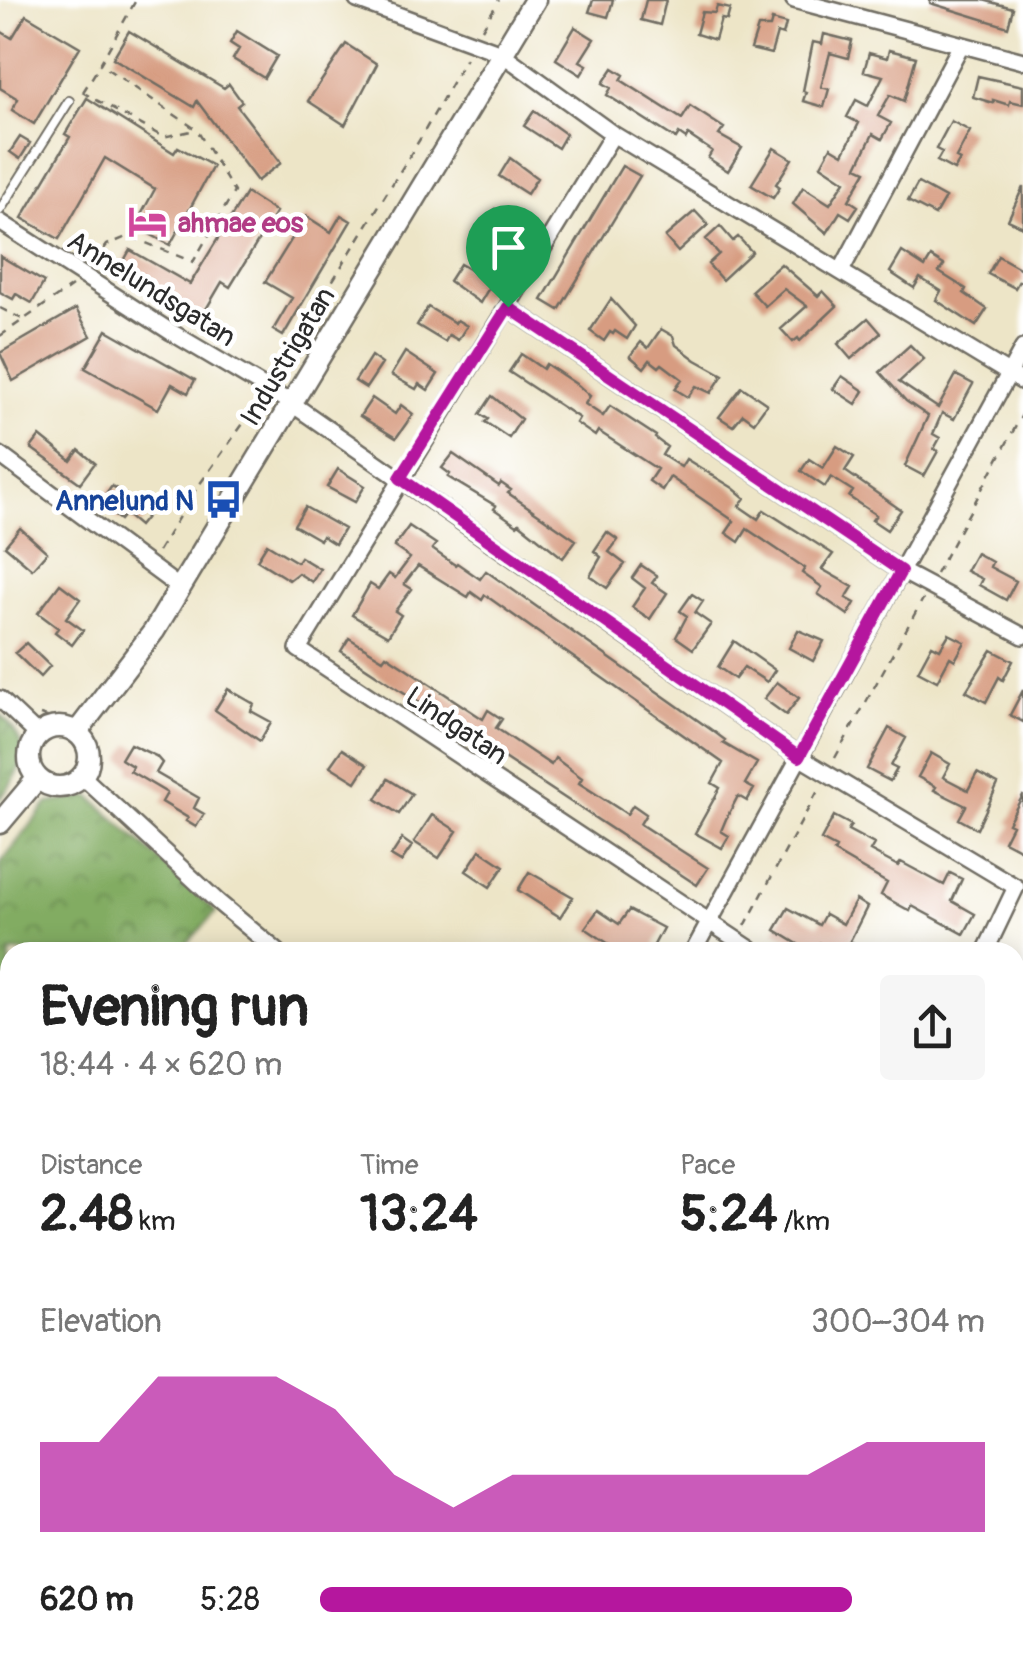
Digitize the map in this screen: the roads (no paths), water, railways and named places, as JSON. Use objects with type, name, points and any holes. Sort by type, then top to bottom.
[{"type":"street","points":[[358,0],[502,53],[613,134],[1016,378]]},
{"type":"street","name":"Industrigatan","points":[[83,734],[154,631],[535,0]]},
{"type":"street","points":[[794,0],[1023,62]]},
{"type":"street","points":[[841,271],[961,45]]},
{"type":"street","points":[[400,478],[613,134]]},
{"type":"street","name":"Annelundsgatan","points":[[0,222],[291,403],[799,757],[1016,886],[989,942]]},
{"type":"street","points":[[508,307],[901,571],[1023,636]]},
{"type":"street","points":[[698,942],[901,571],[1016,378],[1023,348]]},
{"type":"street","points":[[0,455],[180,588]]},
{"type":"street","name":"Lindgatan","points":[[400,478],[298,649],[740,942]]},
{"type":"street","points":[[0,699],[38,735]]},
{"type":"street","points":[[56,726],[83,734],[89,756],[83,776],[71,786],[58,788],[37,779],[30,770],[28,757],[38,735],[56,726]]},
{"type":"street","points":[[83,776],[266,942]]},
{"type":"street","points":[[0,823],[37,779]]},
{"type":"lane","points":[[0,210],[69,100]]},
{"type":"place","name":"ahmae eos","points":[[148,222]]},
{"type":"place","name":"Annelund N","points":[[224,500]]}]
